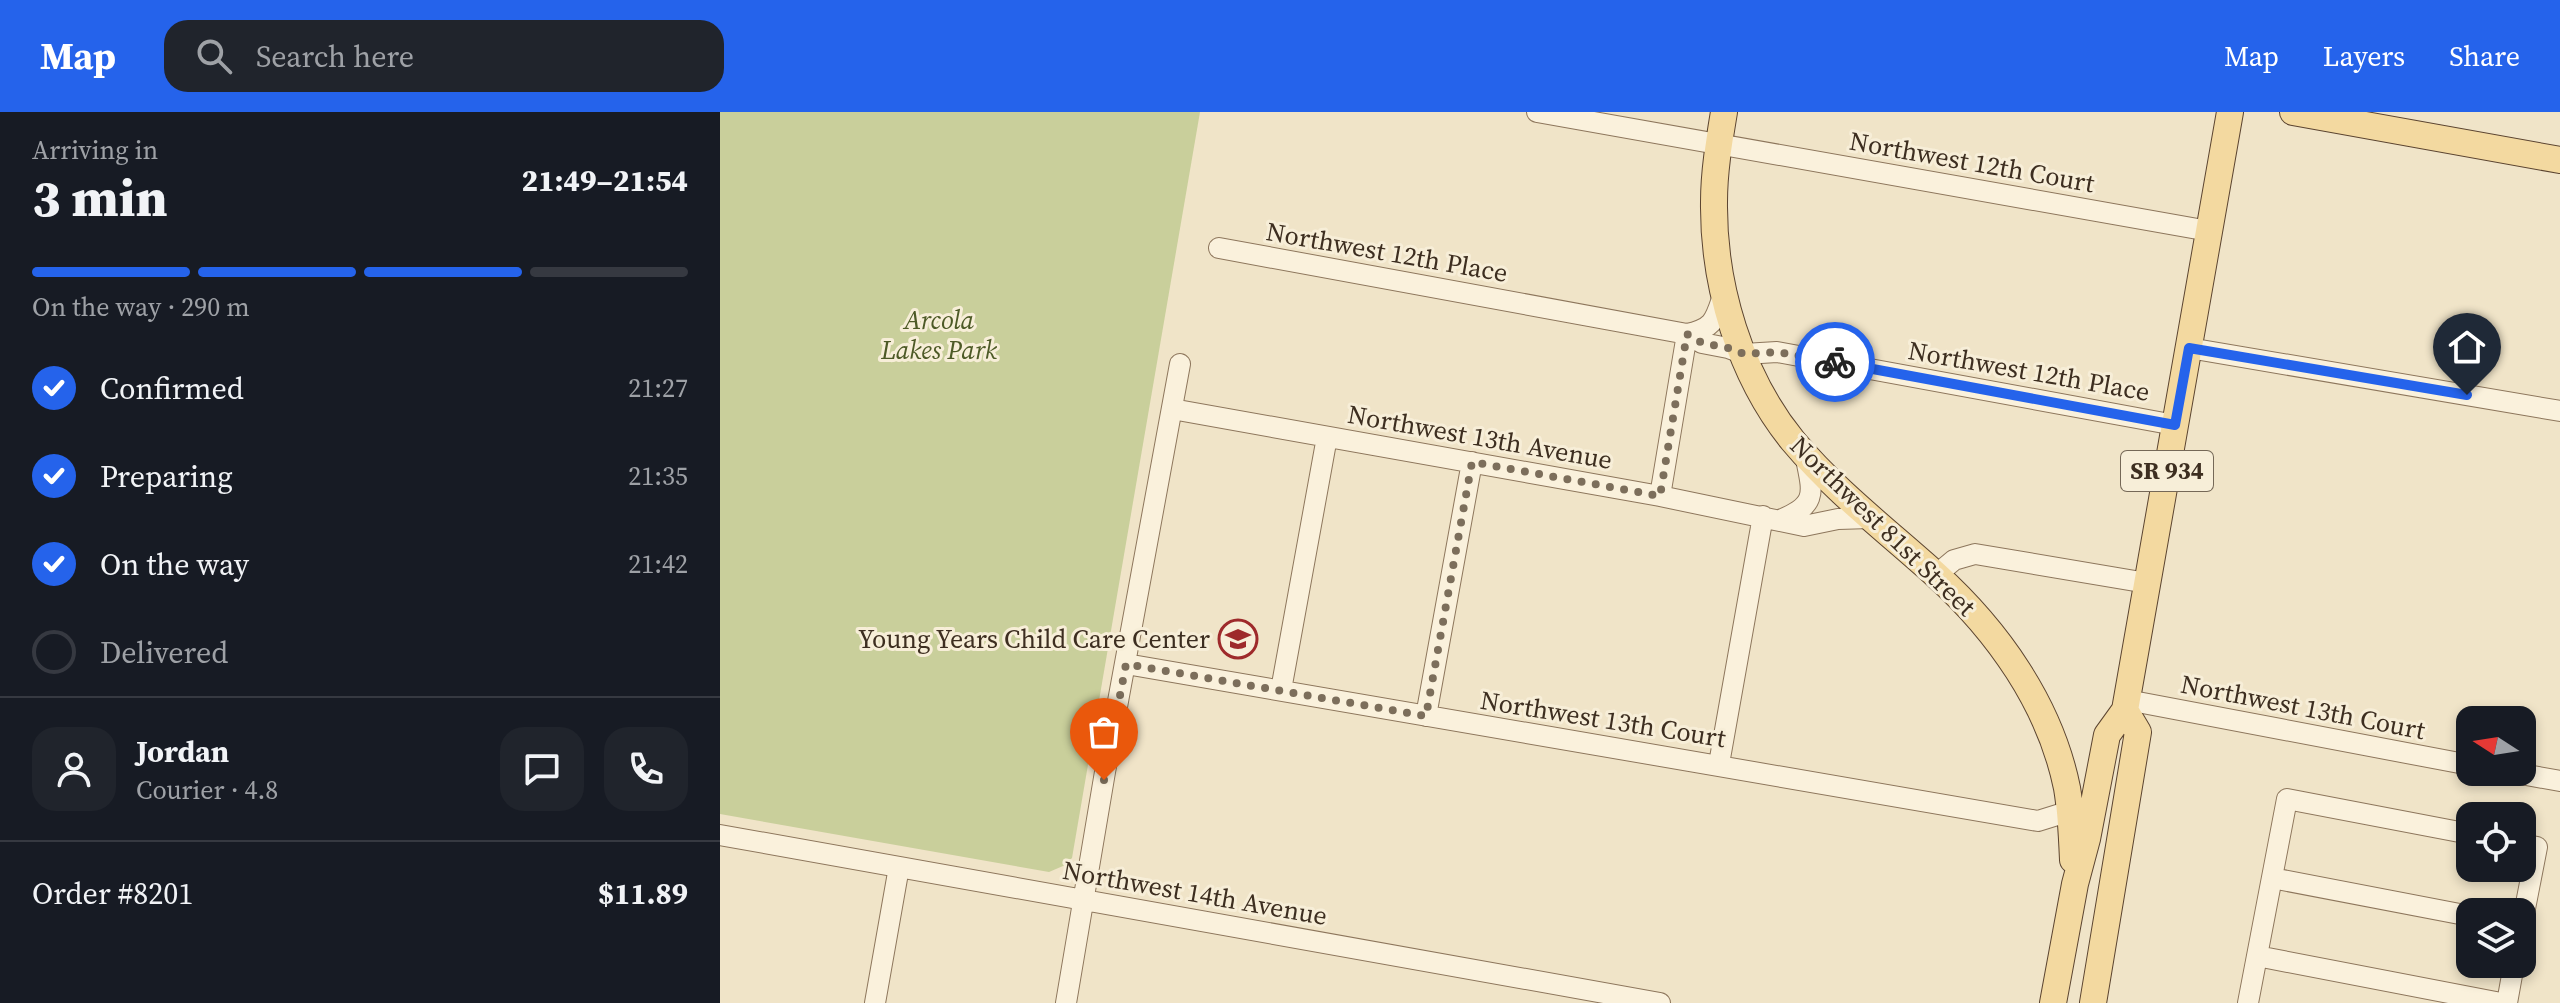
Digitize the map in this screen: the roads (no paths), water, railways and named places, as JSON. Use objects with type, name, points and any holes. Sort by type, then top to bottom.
[{"type":"main road","name":"Northwest 81st Street","points":[[1724,112],[1714,217],[1724,293],[1744,354],[1769,405],[1804,454],[1835,487],[1936,575],[1989,630],[2024,681],[2057,754],[2066,786],[2075,884]]},
{"type":"main road","name":"SR 934","points":[[2093,1003],[2138,732],[2126,705],[2230,112]]},
{"type":"main road","points":[[2293,112],[2560,160]]},
{"type":"main road","points":[[2053,1003],[2107,735],[2126,705]]},
{"type":"street","name":"Northwest 12th Court","points":[[1537,112],[2209,231]]},
{"type":"street","name":"Northwest 12th Place","points":[[1219,248],[1687,334],[1702,343],[1744,354],[1777,352],[2175,425]]},
{"type":"street","points":[[1660,496],[1687,334],[1710,326],[1724,293]]},
{"type":"street","points":[[2189,348],[2560,411]]},
{"type":"street","points":[[1066,1003],[1180,364]]},
{"type":"street","name":"Northwest 13th Avenue","points":[[1172,409],[1660,496],[1804,526],[1838,519],[1870,518]]},
{"type":"street","points":[[1281,690],[1327,437]]},
{"type":"street","points":[[1719,764],[1771,518],[1800,512],[1811,497],[1804,454]]},
{"type":"street","points":[[1426,716],[1472,462]]},
{"type":"street","points":[[1936,575],[1954,560],[1975,554],[2147,583]]},
{"type":"street","name":"Northwest 13th Court","points":[[1126,664],[2038,821],[2070,811]]},
{"type":"street","name":"Northwest 13th Court","points":[[2126,705],[2456,763]]},
{"type":"street","points":[[2536,777],[2560,781]]},
{"type":"street","points":[[2248,1003],[2287,799],[2456,831]]},
{"type":"street","name":"Northwest 14th Avenue","points":[[720,835],[1085,900],[1572,995],[1660,1003]]},
{"type":"street","points":[[875,1003],[899,867]]},
{"type":"street","points":[[2272,878],[2456,913]]},
{"type":"street","points":[[2257,956],[2504,1003],[2510,978]]},
{"type":"place","name":"Young Years Child Care Center","points":[[1238,639]]},
{"type":"park label","name":"Arcola Lakes Park","points":[[939,335]]}]
